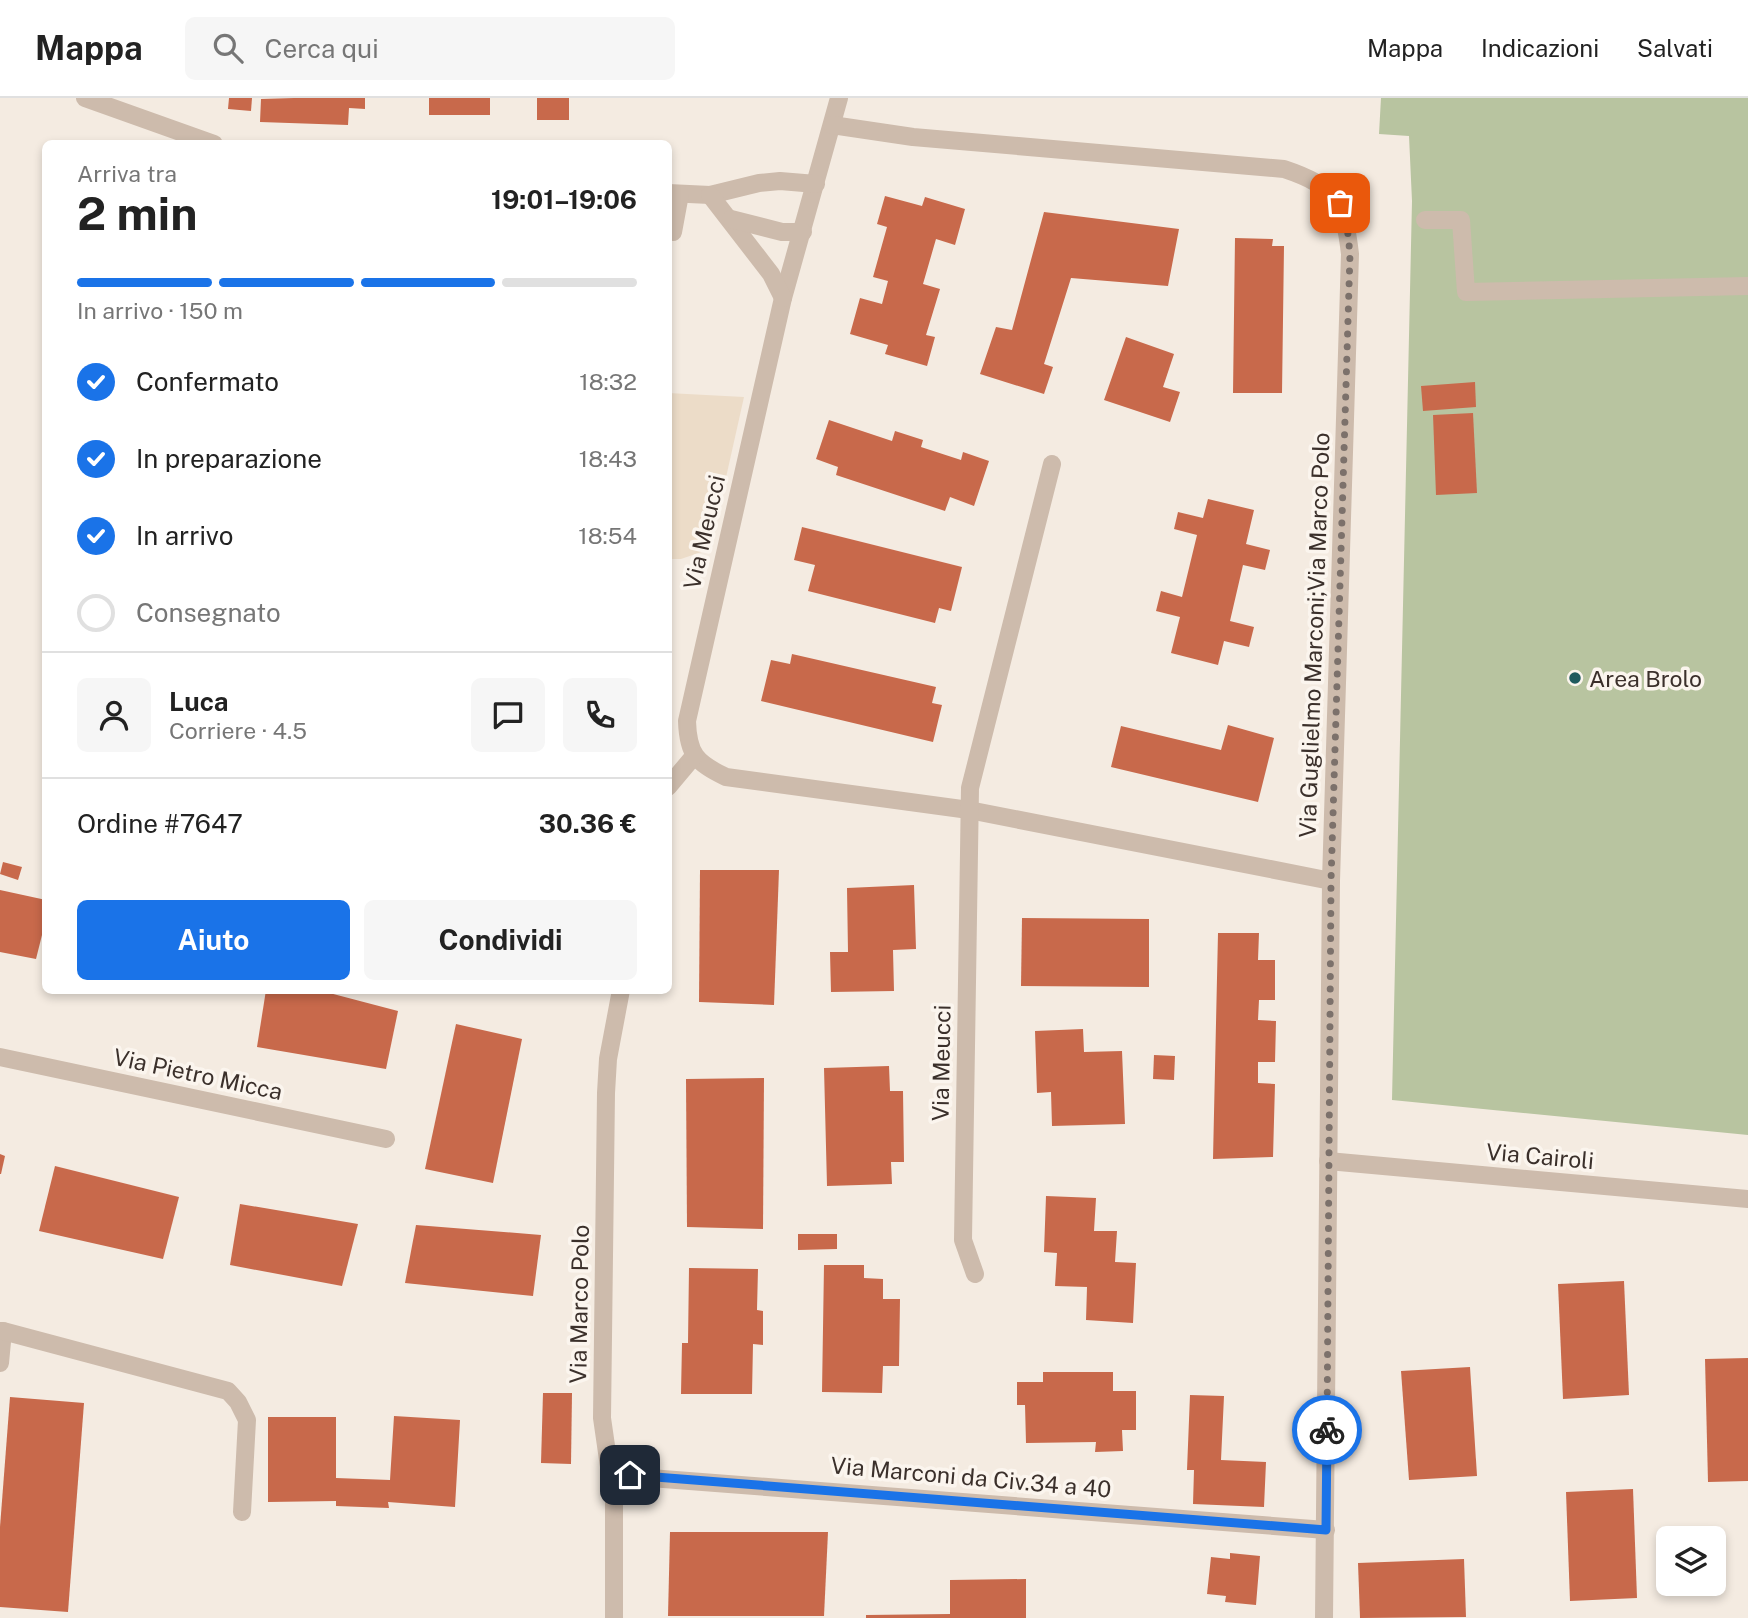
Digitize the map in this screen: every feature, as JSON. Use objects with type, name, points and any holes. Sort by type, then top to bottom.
[{"type":"street","points":[[85,98],[203,140]]},
{"type":"street","points":[[832,125],[839,98]]},
{"type":"street","name":"Via Meucci","points":[[694,756],[687,744],[687,721],[783,298],[832,125]]},
{"type":"street","name":"Via Guglielmo Marconi;Via Marco Polo","points":[[832,125],[914,137],[1284,169],[1315,182],[1340,203],[1347,225],[1350,254],[1331,881],[1324,1618]]},
{"type":"street","points":[[673,232],[674,194],[710,195],[759,183],[816,184]]},
{"type":"street","points":[[710,195],[732,219],[771,274],[783,298]]},
{"type":"street","points":[[732,219],[782,232],[803,232]]},
{"type":"street","points":[[1425,220],[1461,220],[1466,292],[1748,286]]},
{"type":"street","name":"Via Meucci","points":[[975,1274],[963,1240],[970,788],[1052,464]]},
{"type":"street","points":[[672,782],[694,756],[708,769],[726,777],[969,810],[1331,881]]},
{"type":"street","name":"Via Marco Polo","points":[[614,1618],[614,1500],[602,1418],[606,1093],[608,1059],[620,994]]},
{"type":"street","name":"Via Pietro Micca","points":[[0,1057],[386,1139]]},
{"type":"street","name":"Via Cairoli","points":[[1328,1161],[1748,1199]]},
{"type":"street","points":[[0,1363],[1,1331],[228,1391],[238,1402],[247,1420],[242,1512]]},
{"type":"street","name":"Via Marconi da Civ.34 a 40","points":[[611,1475],[1326,1530]]},
{"type":"green space","name":"Area Brolo","points":[[1381,98],[1748,98],[1748,1135],[1392,1100],[1412,201],[1409,136],[1379,134]]},
{"type":"shaded area","points":[[672,393],[744,397],[710,549],[681,559],[672,559]]},
{"type":"building","points":[[229,98],[252,98],[251,111],[228,109]]},
{"type":"building","points":[[365,98],[365,109],[349,108],[348,125],[260,122],[261,99]]},
{"type":"building","points":[[429,98],[490,98],[490,115],[429,115]]},
{"type":"building","points":[[537,98],[569,98],[569,120],[537,120]]},
{"type":"building","points":[[885,196],[922,206],[925,197],[965,209],[955,245],[936,239],[923,284],[940,289],[926,335],[935,337],[927,366],[885,354],[888,345],[850,334],[860,298],[882,304],[888,281],[873,277],[887,227],[877,224]]},
{"type":"building","points":[[1044,212],[1179,229],[1168,286],[1071,278],[1044,364],[1053,367],[1044,394],[980,374],[996,327],[1012,330]]},
{"type":"building","points":[[1235,238],[1273,239],[1272,246],[1284,246],[1282,393],[1233,393]]},
{"type":"building","points":[[1126,337],[1174,354],[1163,387],[1180,392],[1170,422],[1104,400]]},
{"type":"building","points":[[1475,382],[1476,407],[1423,411],[1421,386]]},
{"type":"building","points":[[1473,413],[1477,493],[1436,495],[1433,415]]},
{"type":"building","points":[[829,420],[892,441],[895,431],[923,440],[921,447],[961,460],[963,452],[989,461],[974,506],[950,497],[945,511],[836,475],[838,467],[816,459]]},
{"type":"building","points":[[1208,499],[1254,510],[1246,544],[1270,550],[1265,570],[1243,565],[1230,621],[1254,627],[1249,647],[1224,641],[1218,665],[1171,653],[1180,617],[1156,611],[1161,591],[1182,597],[1197,535],[1174,529],[1178,512],[1203,518]]},
{"type":"building","points":[[802,527],[962,567],[951,611],[939,608],[935,623],[808,591],[815,565],[794,560]]},
{"type":"building","points":[[792,654],[936,687],[932,703],[942,705],[933,742],[761,701],[771,660],[790,664]]},
{"type":"building","points":[[1228,725],[1274,738],[1258,802],[1111,767],[1121,726],[1221,750]]},
{"type":"building","points":[[3,862],[22,867],[18,880],[0,874]]},
{"type":"building","points":[[700,870],[779,870],[774,1005],[699,1002]]},
{"type":"building","points":[[914,885],[916,949],[893,950],[894,991],[831,992],[830,952],[848,952],[847,888]]},
{"type":"building","points":[[0,890],[42,899],[42,935],[36,959],[0,952]]},
{"type":"building","points":[[1022,918],[1149,919],[1149,987],[1021,986]]},
{"type":"building","points":[[1218,933],[1259,933],[1258,960],[1275,960],[1275,1000],[1259,1000],[1258,1020],[1276,1021],[1275,1062],[1258,1062],[1258,1083],[1275,1084],[1273,1157],[1213,1159]]},
{"type":"building","points":[[265,994],[333,994],[398,1011],[386,1069],[257,1047]]},
{"type":"building","points":[[456,1024],[522,1039],[493,1183],[425,1169]]},
{"type":"building","points":[[1083,1029],[1084,1052],[1122,1051],[1125,1124],[1052,1126],[1051,1092],[1037,1093],[1035,1031]]},
{"type":"building","points":[[1154,1055],[1175,1056],[1174,1080],[1153,1079]]},
{"type":"building","points":[[889,1066],[890,1091],[903,1091],[904,1162],[891,1162],[892,1184],[827,1186],[824,1068]]},
{"type":"building","points":[[764,1078],[763,1229],[687,1227],[686,1079]]},
{"type":"building","points":[[0,1154],[5,1156],[1,1174],[0,1174]]},
{"type":"building","points":[[55,1166],[179,1197],[163,1259],[39,1231]]},
{"type":"building","points":[[1046,1196],[1096,1198],[1094,1231],[1117,1231],[1115,1262],[1136,1263],[1133,1323],[1086,1320],[1087,1287],[1055,1286],[1057,1253],[1044,1252]]},
{"type":"building","points":[[240,1204],[358,1224],[342,1286],[230,1265]]},
{"type":"building","points":[[416,1225],[541,1235],[533,1296],[405,1283]]},
{"type":"building","points":[[798,1234],[837,1234],[837,1249],[798,1250]]},
{"type":"building","points":[[824,1265],[864,1265],[864,1278],[883,1279],[883,1299],[900,1299],[899,1366],[883,1366],[882,1393],[822,1392]]},
{"type":"building","points":[[689,1268],[758,1269],[757,1310],[763,1311],[763,1345],[753,1344],[752,1394],[681,1394],[682,1343],[688,1343]]},
{"type":"building","points":[[1624,1281],[1629,1395],[1563,1399],[1558,1284]]},
{"type":"building","points":[[1748,1358],[1748,1481],[1708,1482],[1705,1359]]},
{"type":"building","points":[[1470,1367],[1477,1476],[1409,1480],[1401,1371]]},
{"type":"building","points":[[1043,1372],[1113,1372],[1113,1391],[1136,1391],[1136,1430],[1122,1430],[1123,1451],[1095,1452],[1096,1442],[1026,1443],[1025,1405],[1017,1405],[1017,1382],[1043,1382]]},
{"type":"building","points":[[543,1393],[572,1393],[571,1464],[541,1463]]},
{"type":"building","points":[[1190,1395],[1224,1396],[1221,1460],[1266,1462],[1264,1507],[1193,1504],[1194,1470],[1187,1470]]},
{"type":"building","points":[[10,1397],[84,1403],[68,1612],[0,1607],[0,1527]]},
{"type":"building","points":[[394,1416],[460,1420],[455,1507],[388,1502],[389,1508],[336,1506],[336,1501],[268,1502],[268,1417],[336,1417],[336,1478],[390,1480]]},
{"type":"building","points":[[1633,1489],[1637,1598],[1570,1601],[1566,1492]]},
{"type":"building","points":[[670,1532],[828,1532],[824,1616],[668,1616]]},
{"type":"building","points":[[1230,1553],[1260,1556],[1256,1605],[1225,1602],[1226,1596],[1207,1594],[1211,1557],[1230,1559]]},
{"type":"building","points":[[1464,1559],[1466,1617],[1360,1618],[1358,1563]]},
{"type":"building","points":[[1026,1579],[1026,1618],[866,1618],[866,1615],[950,1614],[950,1580]]},
{"type":"way so far","points":[[1327,1430],[1331,881],[1350,254],[1347,225],[1340,203]]},
{"type":"place","name":"Area Brolo","points":[[1575,678]]},
{"type":"route","points":[[630,1475],[1274,1528],[1326,1530],[1327,1430]]}]
